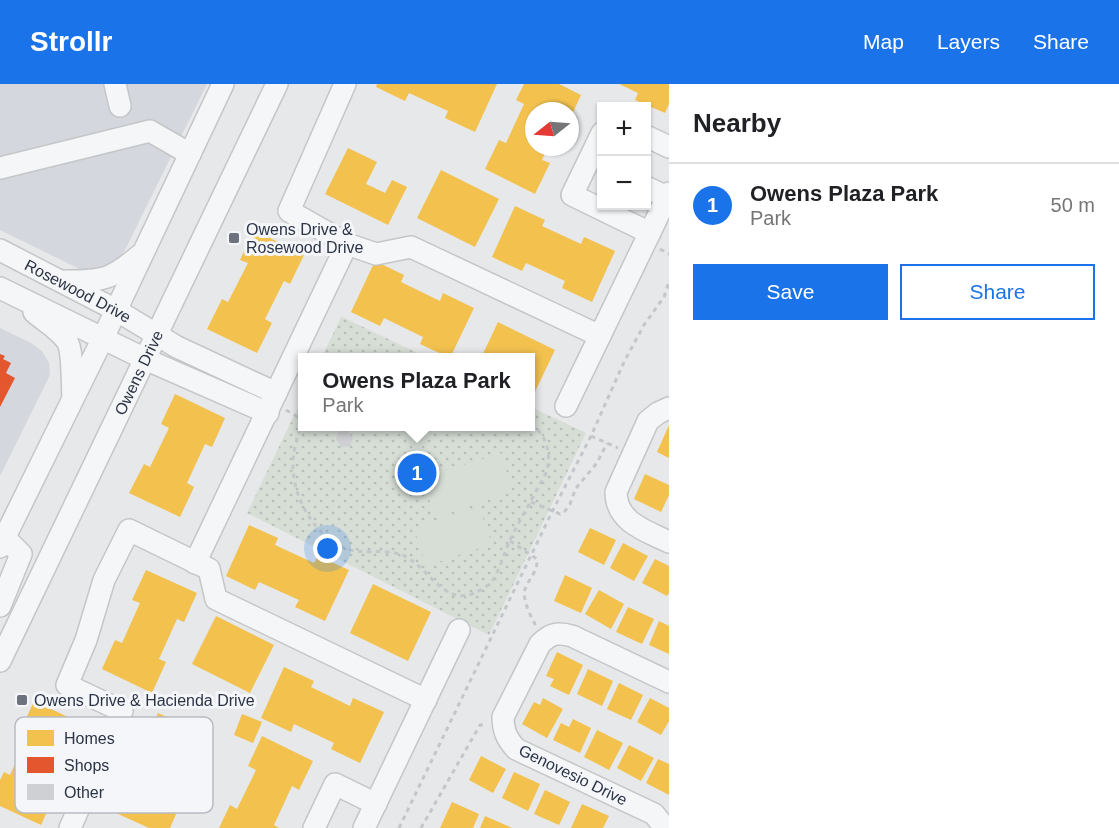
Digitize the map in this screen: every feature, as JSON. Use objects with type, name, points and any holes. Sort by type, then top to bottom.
[{"type":"street","points":[[115,84],[120,106]]},
{"type":"street","points":[[0,606],[21,554],[2,540],[103,338],[223,84]]},
{"type":"street","name":"Owens Drive","points":[[0,661],[277,84]]},
{"type":"street","points":[[345,84],[289,211],[347,244],[376,254],[411,248],[600,336]]},
{"type":"street","points":[[0,168],[150,131],[190,154]]},
{"type":"street","points":[[651,138],[669,147]]},
{"type":"street","points":[[595,162],[572,195],[650,233]]},
{"type":"street","points":[[566,406],[668,195],[651,189]]},
{"type":"street","points":[[195,563],[347,244]]},
{"type":"street","name":"Rosewood Drive","points":[[0,250],[116,310],[272,403]]},
{"type":"street","points":[[61,281],[104,279],[117,274],[145,250]]},
{"type":"street","points":[[9,292],[67,341],[72,355],[70,371],[73,398]]},
{"type":"street","name":"Rosewood Drive","points":[[9,292],[145,360],[272,403]]},
{"type":"street","points":[[669,408],[648,421],[616,492],[616,502],[624,517],[634,525],[669,542]]},
{"type":"street","points":[[119,717],[122,711],[67,685],[87,640],[104,580],[129,531],[209,569],[216,599],[426,700]]},
{"type":"street","points":[[364,828],[459,630]]},
{"type":"street","points":[[503,723],[503,717],[543,641],[549,635],[560,633],[572,636],[669,682]]},
{"type":"street","name":"Genovesio Drive","points":[[503,723],[508,740],[516,749],[654,814],[665,828]]},
{"type":"street","points":[[314,828],[335,784],[376,804]]},
{"type":"street","points":[[70,828],[77,813]]},
{"type":"path","points":[[399,828],[591,436],[624,362],[644,325],[664,297],[669,284]]},
{"type":"path","points":[[300,431],[293,460],[296,486],[306,512],[327,538],[348,549],[400,554],[447,591],[463,596],[482,589],[493,580],[510,541],[546,473],[548,450],[541,434],[535,428]]},
{"type":"path","points":[[591,436],[633,455]]},
{"type":"path","points":[[531,502],[552,512],[560,514],[565,511],[576,488],[597,464],[607,443]]},
{"type":"path","points":[[510,541],[537,559],[535,573],[525,588],[525,595],[532,618],[543,641]]},
{"type":"path","points":[[421,828],[480,725],[503,723]]},
{"type":"shaded area","points":[[0,84],[207,84],[118,264],[92,275],[0,230]]},
{"type":"shaded area","points":[[342,317],[418,353],[324,353]]},
{"type":"shaded area","points":[[0,328],[42,351],[49,363],[50,375],[0,476]]},
{"type":"shaded area","points":[[298,407],[298,431],[535,431],[535,409],[586,433],[489,635],[247,513]]},
{"type":"shaded area","points":[[501,453],[513,492],[435,517],[422,478]]},
{"type":"shaded area","points":[[479,507],[492,544],[426,566],[414,529]]},
{"type":"building: Homes","points":[[377,84],[497,84],[475,132],[445,118],[448,111],[409,93],[405,101],[376,87]]},
{"type":"building: Homes","points":[[524,84],[559,84],[581,95],[578,102],[525,102],[525,156],[544,156],[542,160],[550,163],[535,194],[485,169],[499,140],[506,143],[524,104],[516,100]]},
{"type":"building: Homes","points":[[619,84],[669,84],[669,104],[665,113],[651,107],[651,102],[635,100],[638,93]]},
{"type":"building: Homes","points":[[348,148],[377,162],[366,184],[385,193],[392,180],[407,187],[388,225],[325,194]]},
{"type":"building: Homes","points":[[441,170],[499,199],[475,247],[417,218]]},
{"type":"building: Homes","points":[[515,206],[545,220],[542,226],[581,244],[584,237],[615,251],[592,302],[562,288],[565,281],[526,263],[522,271],[492,257]]},
{"type":"building: Homes","points":[[254,230],[304,255],[290,284],[284,281],[265,319],[272,323],[257,353],[207,329],[222,299],[228,302],[248,263],[240,260]]},
{"type":"building: Homes","points":[[375,261],[404,275],[401,282],[440,301],[443,293],[474,308],[452,353],[439,353],[420,344],[423,337],[384,318],[380,326],[351,312]]},
{"type":"building: Homes","points":[[498,322],[555,350],[535,392],[535,353],[483,353]]},
{"type":"building: Homes","points":[[175,394],[225,418],[212,447],[205,444],[187,483],[194,487],[180,517],[129,493],[144,464],[150,467],[169,428],[161,424]]},
{"type":"building: Homes","points":[[669,425],[669,458],[657,452]]},
{"type":"building: Homes","points":[[645,474],[669,485],[669,495],[661,512],[634,499]]},
{"type":"building: Homes","points":[[249,525],[278,538],[275,545],[314,563],[318,556],[349,570],[325,621],[295,607],[299,600],[259,582],[255,590],[226,576]]},
{"type":"building: Homes","points":[[590,528],[616,540],[604,565],[578,552]]},
{"type":"building: Homes","points":[[623,543],[648,556],[634,581],[610,568]]},
{"type":"building: Homes","points":[[655,559],[669,566],[667,596],[642,583]]},
{"type":"building: Homes","points":[[146,570],[197,593],[184,622],[177,619],[159,659],[166,662],[152,693],[102,669],[115,640],[122,643],[140,603],[132,600]]},
{"type":"building: Homes","points":[[565,575],[592,588],[581,613],[554,601]]},
{"type":"building: Homes","points":[[373,584],[431,612],[408,661],[350,633]]},
{"type":"building: Homes","points":[[599,590],[624,604],[611,629],[585,614]]},
{"type":"building: Homes","points":[[628,607],[654,619],[642,644],[616,632]]},
{"type":"building: Homes","points":[[216,616],[274,645],[250,693],[192,664]]},
{"type":"building: Homes","points":[[659,621],[669,626],[669,654],[649,645]]},
{"type":"building: Homes","points":[[557,652],[583,665],[569,695],[550,686],[554,679],[546,676]]},
{"type":"building: Homes","points":[[284,667],[314,681],[311,687],[350,706],[353,698],[384,712],[360,763],[331,749],[334,743],[294,724],[291,732],[261,718]]},
{"type":"building: Homes","points":[[588,669],[613,681],[602,706],[577,694]]},
{"type":"building: Homes","points":[[619,683],[643,695],[631,720],[607,709]]},
{"type":"building: Homes","points":[[543,698],[563,709],[547,738],[522,724],[534,702],[540,705]]},
{"type":"building: Homes","points":[[650,698],[669,708],[669,721],[661,735],[637,722]]},
{"type":"building: Homes","points":[[34,701],[68,717],[27,717]]},
{"type":"building: Homes","points":[[242,714],[262,722],[253,743],[234,735]]},
{"type":"building: Homes","points":[[573,719],[591,728],[580,753],[553,740],[561,723],[569,727]]},
{"type":"building: Homes","points":[[597,730],[623,743],[609,770],[584,757]]},
{"type":"building: Homes","points":[[262,736],[313,761],[299,790],[292,786],[274,825],[279,828],[219,828],[230,805],[237,809],[256,770],[248,766]]},
{"type":"building: Homes","points":[[629,745],[654,758],[641,781],[617,768]]},
{"type":"building: Homes","points":[[481,756],[506,769],[493,793],[469,780]]},
{"type":"building: Homes","points":[[658,759],[669,764],[669,795],[646,783]]},
{"type":"building: Homes","points":[[15,764],[15,813],[0,806],[0,780],[4,772],[10,775]]},
{"type":"building: Homes","points":[[514,772],[540,784],[528,811],[502,798]]},
{"type":"building: Homes","points":[[545,790],[570,802],[559,825],[534,814]]},
{"type":"building: Homes","points":[[452,802],[479,814],[473,828],[440,828]]},
{"type":"building: Homes","points":[[582,804],[609,816],[603,828],[571,828]]},
{"type":"building: Homes","points":[[15,813],[46,813],[41,825]]},
{"type":"building: Homes","points":[[116,813],[177,813],[170,828],[149,828]]},
{"type":"building: Homes","points":[[485,816],[512,828],[480,828]]},
{"type":"building: Shops","points":[[0,354],[5,356],[3,359],[11,363],[6,373],[15,378],[0,407]]},
{"type":"building: Other","points":[[339,431],[348,431],[353,438],[350,446],[341,447],[336,439]]},
{"type":"place","name":"Owens Drive & Rosewood Drive","points":[[234,238]]},
{"type":"place","name":"Owens Plaza Park","points":[[417,473]]},
{"type":"place","name":"Owens Drive & Hacienda Drive","points":[[22,700]]}]
